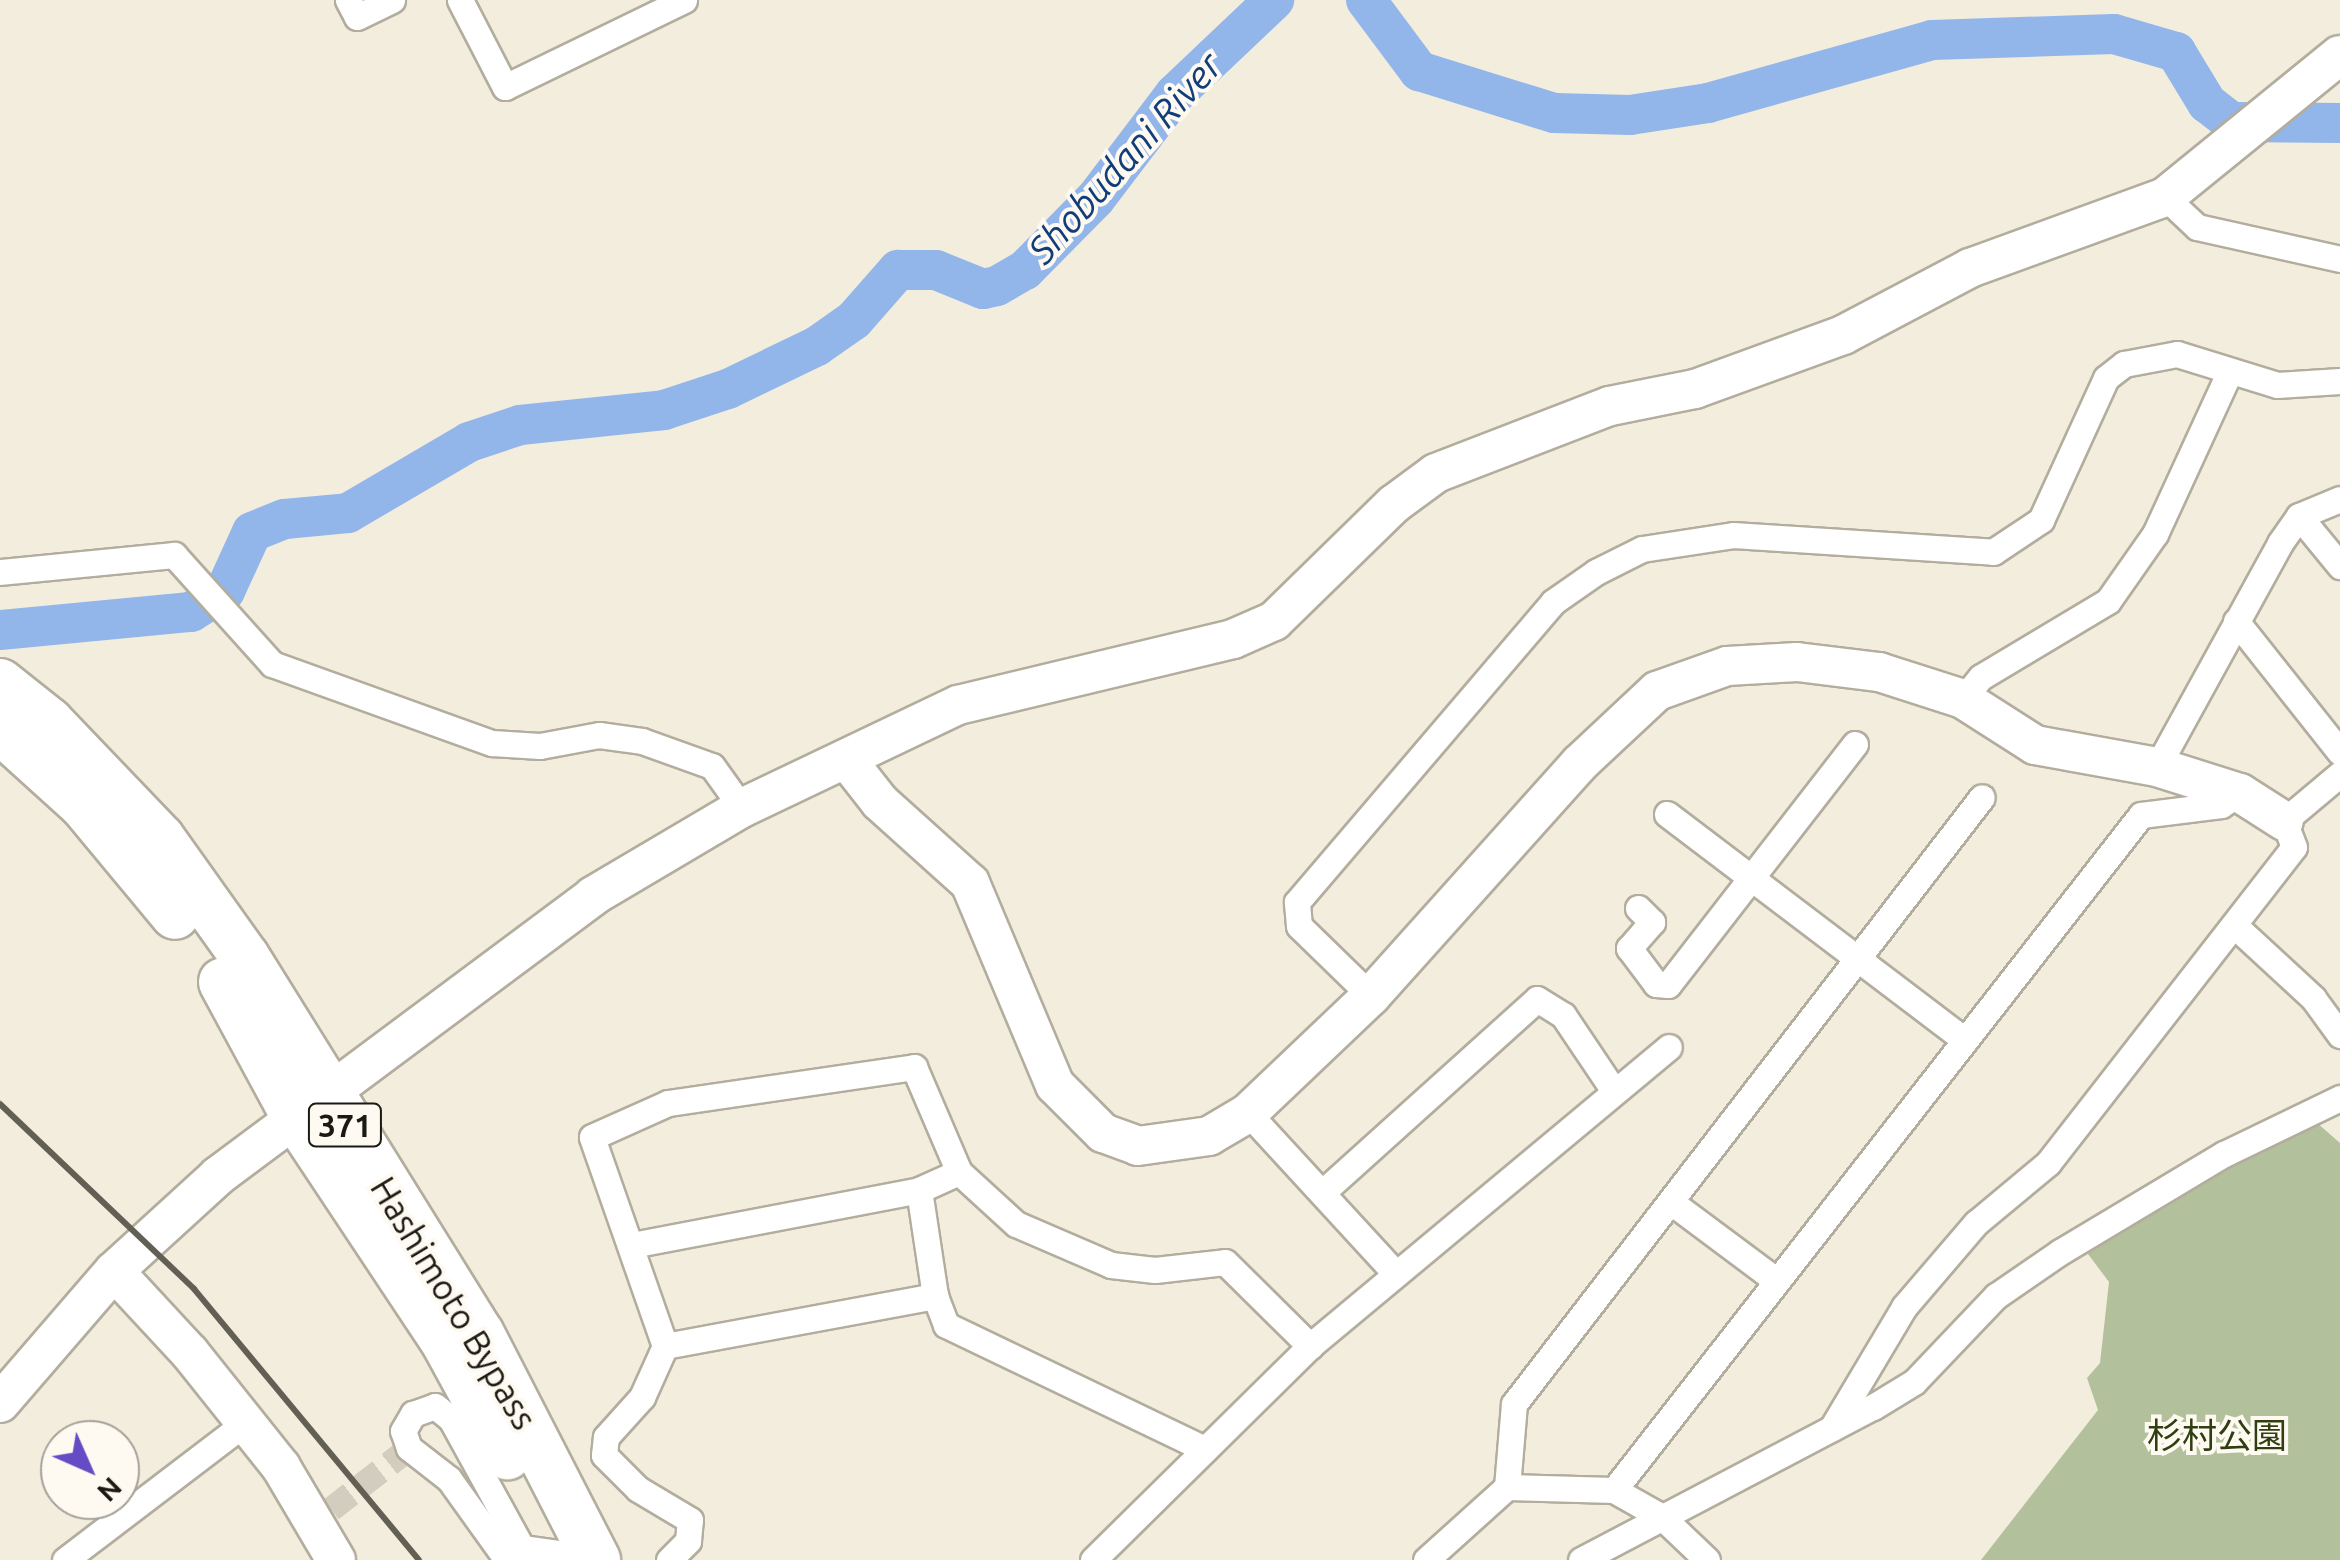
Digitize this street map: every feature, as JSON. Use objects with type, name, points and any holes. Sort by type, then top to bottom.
[{"type":"highway","name":"Hashimoto Bypass","points":[[0,683],[20,730],[142,868],[310,1106],[480,1334],[577,1559]]},
{"type":"main road","points":[[0,1403],[114,1271],[310,1106],[593,896],[742,808],[958,704],[1199,648],[1274,622],[1394,504],[1436,473],[1610,406],[1696,389],[1844,336],[1970,268],[2165,196],[2340,55]]},
{"type":"main road","points":[[847,760],[880,802],[970,883],[1025,1022],[1075,1111],[1102,1133],[1138,1146],[1209,1136],[1248,1113],[1372,996],[1579,764],[1658,691],[1727,666],[1797,662],[1879,672],[1963,699],[2035,746],[2156,767],[2240,793],[2284,821]]},
{"type":"main road","points":[[114,1271],[322,1516],[336,1560]]},
{"type":"street","points":[[348,0],[357,17],[392,0]]},
{"type":"street","points":[[460,0],[505,86],[684,0]]},
{"type":"street","points":[[2165,196],[2197,227],[2340,259]]},
{"type":"street","points":[[1372,996],[1299,926],[1297,902],[1553,602],[1642,549],[1733,536],[1993,552],[2041,520],[2106,378],[2124,364],[2177,354],[2229,374],[2277,385],[2340,381]]},
{"type":"street","points":[[1963,699],[1981,677],[2108,601],[2155,534],[2229,374]]},
{"type":"street","points":[[2156,767],[2299,516],[2340,499]]},
{"type":"street","points":[[2299,516],[2340,566]]},
{"type":"street","points":[[0,572],[174,555],[244,639],[272,664],[492,742],[540,746],[599,734],[668,750],[712,766],[742,808]]},
{"type":"street","points":[[2236,621],[2340,752]]},
{"type":"street","points":[[1638,908],[1652,922],[1630,948],[1656,984],[1668,985],[1855,744]]},
{"type":"street","points":[[1832,1428],[1904,1307],[1976,1223],[2048,1163],[2294,847],[2284,821],[2340,774]]},
{"type":"street","points":[[1614,1490],[2142,815],[2221,805],[2240,793]]},
{"type":"street","points":[[1426,1560],[1507,1487],[1514,1404],[1982,797]]},
{"type":"street","points":[[1667,814],[1966,1040]]},
{"type":"street","points":[[2234,925],[2313,998],[2340,1035]]},
{"type":"street","points":[[1325,1190],[1537,999],[1563,1015],[1614,1091]]},
{"type":"street","points":[[1094,1560],[1310,1346],[1394,1272],[1669,1047]]},
{"type":"street","points":[[669,1560],[688,1542],[690,1520],[638,1489],[604,1455],[606,1437],[642,1397],[665,1346],[592,1137],[668,1103],[914,1067],[960,1172],[1016,1224],[1111,1265],[1155,1270],[1225,1262],[1310,1346]]},
{"type":"street","points":[[1581,1560],[1914,1382],[1996,1296],[2060,1252],[2224,1154],[2340,1098]]},
{"type":"street","points":[[1248,1113],[1325,1190],[1394,1272]]},
{"type":"street","points":[[632,1245],[920,1190],[960,1172]]},
{"type":"street","points":[[920,1190],[934,1296],[946,1325],[1205,1449]]},
{"type":"street","points":[[1671,1202],[1777,1281]]},
{"type":"street","points":[[665,1346],[934,1296]]},
{"type":"street","points":[[507,1560],[449,1479],[410,1448],[403,1431],[413,1414],[435,1406],[452,1419],[522,1548],[577,1559]]},
{"type":"street","points":[[65,1560],[246,1423]]},
{"type":"street","points":[[1507,1487],[1614,1490],[1662,1516],[1707,1560]]},
{"type":"green space","name":"杉村公園","points":[[2316,1122],[2340,1143],[2340,1560],[1981,1560],[2098,1410],[2087,1378],[2100,1363],[2109,1282],[2085,1250],[2250,1152]]},
{"type":"waterway","name":"Shobudani River","points":[[0,630],[191,612],[225,591],[252,532],[285,519],[348,513],[469,442],[520,425],[664,410],[728,389],[817,346],[854,320],[898,270],[936,270],[983,289],[997,286],[1025,270],[1096,198],[1175,94],[1274,0]]},
{"type":"waterway","name":"Shobudani River","points":[[1366,0],[1419,71],[1554,113],[1630,115],[1708,103],[1932,40],[2114,34],[2176,52],[2207,103],[2231,122],[2340,123]]},
{"type":"tunnel","points":[[331,1509],[409,1448]]},
{"type":"railway","points":[[0,1104],[194,1289],[419,1560]]}]
